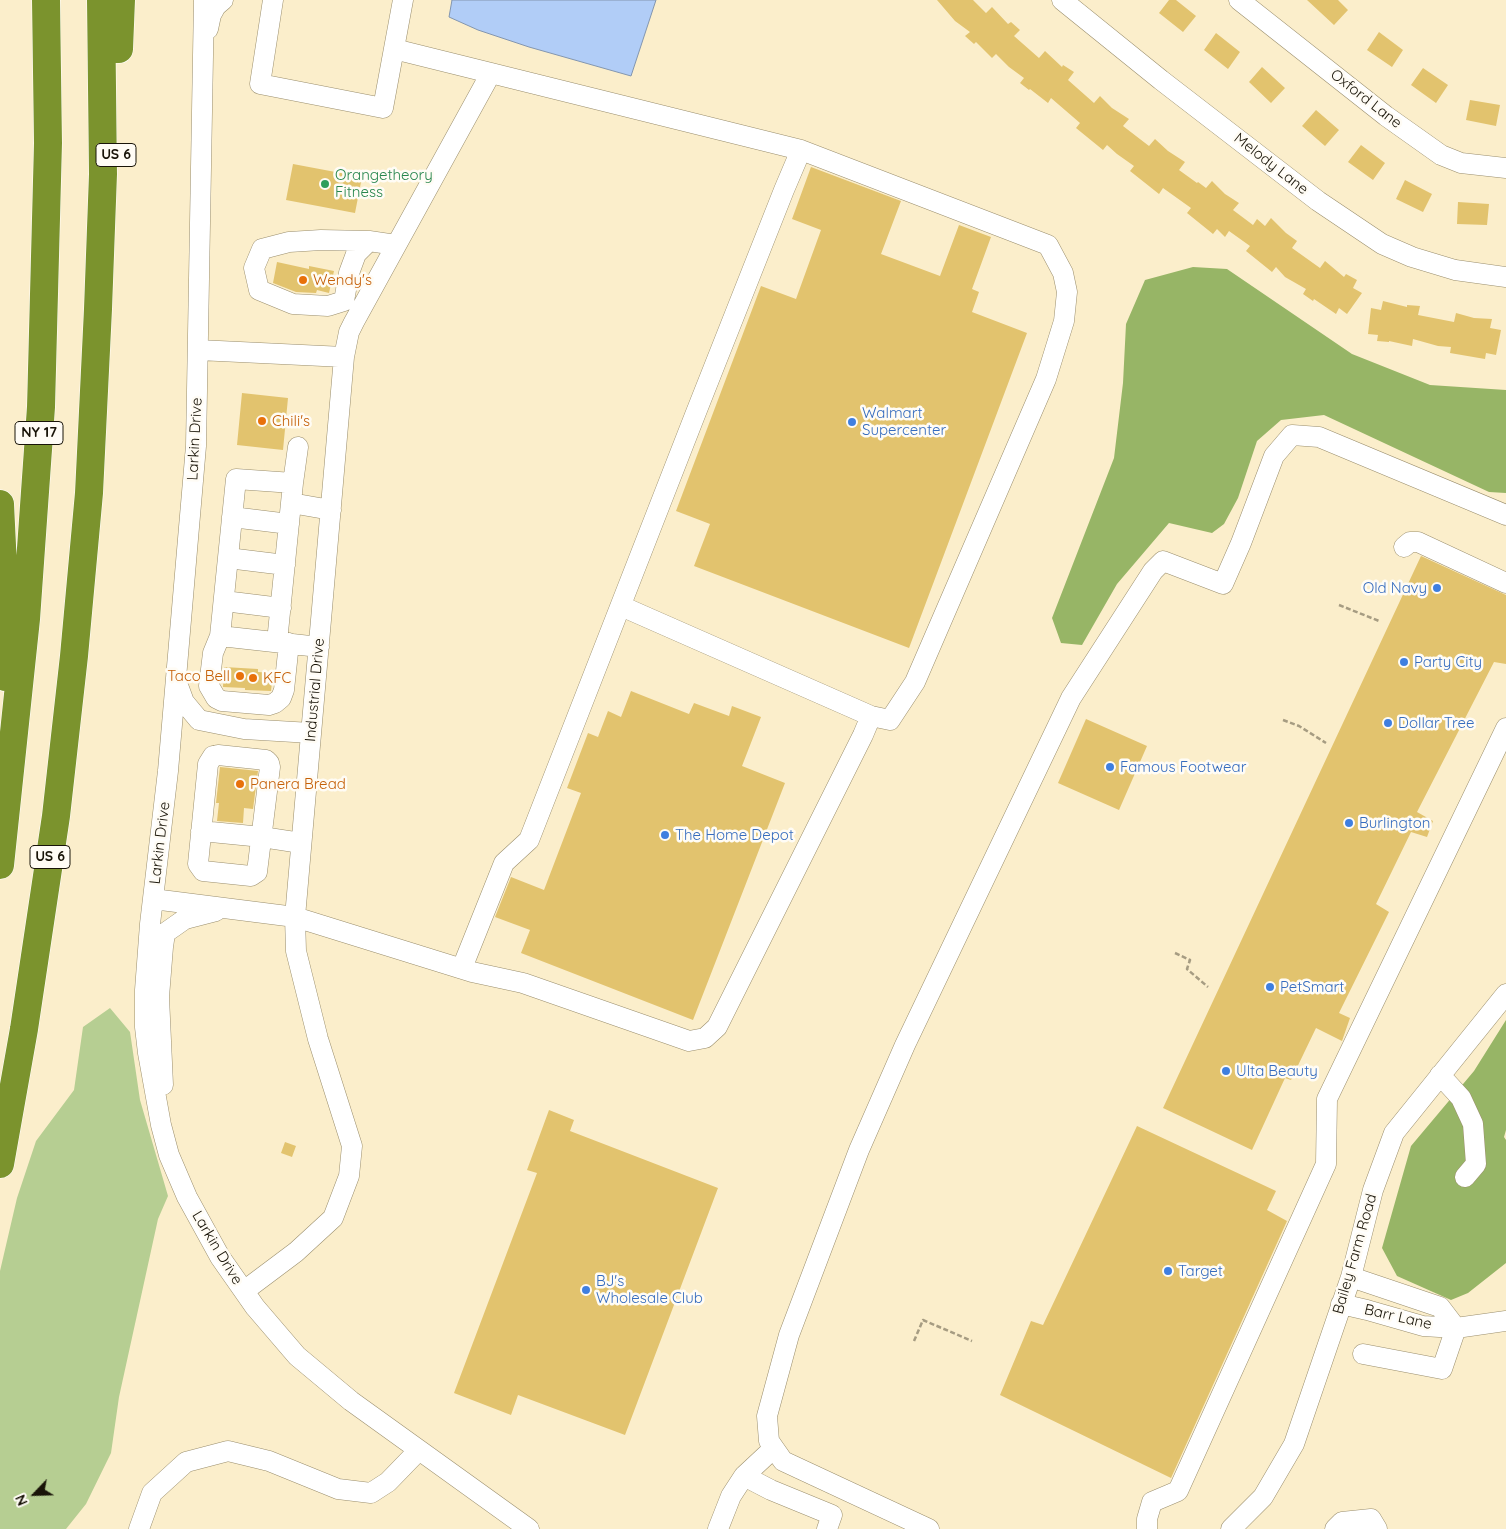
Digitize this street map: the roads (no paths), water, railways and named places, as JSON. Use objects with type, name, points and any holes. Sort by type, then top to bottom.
[{"type":"highway","name":"NY 17","points":[[0,865],[26,619],[41,407],[48,143],[46,0]]},
{"type":"highway","points":[[98,309],[103,174],[102,0]]},
{"type":"highway","name":"US 6","points":[[0,1164],[24,1029],[62,763],[89,493],[98,309],[115,181],[122,0]]},
{"type":"highway","points":[[0,504],[5,650],[0,826]]},
{"type":"street","name":"Larkin Drive","points":[[204,0],[196,446],[168,771],[153,899],[145,990],[145,1027],[156,1096],[169,1154],[187,1197],[220,1257],[255,1307],[297,1356],[351,1401],[529,1529]]},
{"type":"street","points":[[203,50],[211,15],[216,6],[223,0]]},
{"type":"street","points":[[273,0],[260,84],[382,108],[403,0]]},
{"type":"street","name":"Melody Lane","points":[[1062,0],[1318,201],[1382,244],[1412,257],[1455,270],[1506,278]]},
{"type":"street","name":"Oxford Lane","points":[[1239,0],[1386,116],[1441,155],[1461,163],[1506,168]]},
{"type":"street","points":[[394,49],[801,150],[1048,245],[1063,273],[1067,292],[1064,321],[1046,380],[915,682],[890,720],[871,716],[621,606]]},
{"type":"street","name":"Industrial Drive","points":[[244,1291],[296,1252],[333,1218],[349,1176],[352,1146],[318,1039],[296,951],[295,917],[344,357],[354,322],[491,73]]},
{"type":"street","points":[[462,968],[504,864],[529,840],[698,407],[801,150]]},
{"type":"street","points":[[369,240],[356,254],[349,272],[344,301],[328,306],[293,304],[258,290],[254,268],[262,249],[290,242],[369,240],[396,244]]},
{"type":"street","points":[[198,350],[344,357]]},
{"type":"street","points":[[929,1529],[783,1461],[769,1442],[767,1416],[789,1335],[859,1150],[906,1045],[1072,698],[1153,571],[1163,561],[1223,584],[1241,543],[1274,456],[1292,434],[1319,436],[1506,515]]},
{"type":"street","points":[[293,483],[236,480],[220,636],[213,654],[209,686],[216,698],[222,701],[269,705],[281,698],[284,690],[281,608],[298,447]]},
{"type":"street","points":[[291,504],[330,510]]},
{"type":"street","points":[[232,517],[289,524]]},
{"type":"street","points":[[1404,547],[1410,542],[1418,542],[1506,583]]},
{"type":"street","points":[[228,558],[285,565]]},
{"type":"street","points":[[224,600],[281,608]]},
{"type":"street","points":[[220,636],[319,646]]},
{"type":"street","points":[[176,679],[184,702],[199,720],[244,729],[311,733]]},
{"type":"street","points":[[153,899],[295,917],[462,968],[523,984],[689,1041],[705,1038],[716,1027],[871,716]]},
{"type":"street","points":[[1147,1529],[1147,1520],[1152,1502],[1178,1491],[1326,1164],[1327,1099],[1506,728]]},
{"type":"street","points":[[213,756],[266,760],[269,762],[270,767],[257,872],[251,876],[203,870],[200,868],[198,864],[201,832],[208,764],[213,756]]},
{"type":"street","points":[[201,832],[262,837],[301,843]]},
{"type":"street","points":[[156,1096],[163,1089],[159,997],[165,933],[185,920],[225,908]]},
{"type":"street","name":"Bailey Farm Road","points":[[1230,1529],[1262,1497],[1294,1444],[1351,1277],[1373,1190],[1394,1133],[1506,994]]},
{"type":"street","points":[[1440,1075],[1461,1098],[1473,1124],[1476,1164],[1465,1177]]},
{"type":"street","name":"Barr Lane","points":[[1351,1277],[1440,1307],[1456,1328]]},
{"type":"street","name":"Barr Lane","points":[[1341,1304],[1423,1326],[1456,1328],[1506,1320]]},
{"type":"street","points":[[1363,1354],[1442,1369],[1456,1328]]},
{"type":"street","points":[[718,1529],[731,1496],[744,1476],[774,1448]]},
{"type":"street","points":[[139,1529],[152,1493],[186,1462],[228,1451],[269,1461],[338,1489],[371,1493],[388,1482],[419,1450]]},
{"type":"street","points":[[744,1476],[771,1490],[832,1515],[827,1529]]},
{"type":"street","points":[[1335,1529],[1342,1522],[1371,1519],[1378,1529]]},
{"type":"water","points":[[452,0],[656,0],[631,76],[529,47],[478,30],[449,17]]},
{"type":"place","name":"Orangetheory Fitness","points":[[325,184]]},
{"type":"place","name":"Wendy's","points":[[303,280]]},
{"type":"place","name":"Chili's","points":[[262,421]]},
{"type":"place","name":"Walmart Supercenter","points":[[852,422]]},
{"type":"place","name":"Old Navy","points":[[1437,588]]},
{"type":"place","name":"Party City","points":[[1404,662]]},
{"type":"place","name":"Taco Bell","points":[[240,676]]},
{"type":"place","name":"KFC","points":[[253,678]]},
{"type":"place","name":"Dollar Tree","points":[[1388,723]]},
{"type":"place","name":"Famous Footwear","points":[[1110,767]]},
{"type":"place","name":"Panera Bread","points":[[240,784]]},
{"type":"place","name":"Burlington","points":[[1349,823]]},
{"type":"place","name":"The Home Depot","points":[[665,835]]},
{"type":"place","name":"PetSmart","points":[[1270,987]]},
{"type":"place","name":"Ulta Beauty","points":[[1226,1071]]},
{"type":"place","name":"Target","points":[[1168,1271]]},
{"type":"place","name":"BJ's Wholesale Club","points":[[586,1290]]}]
